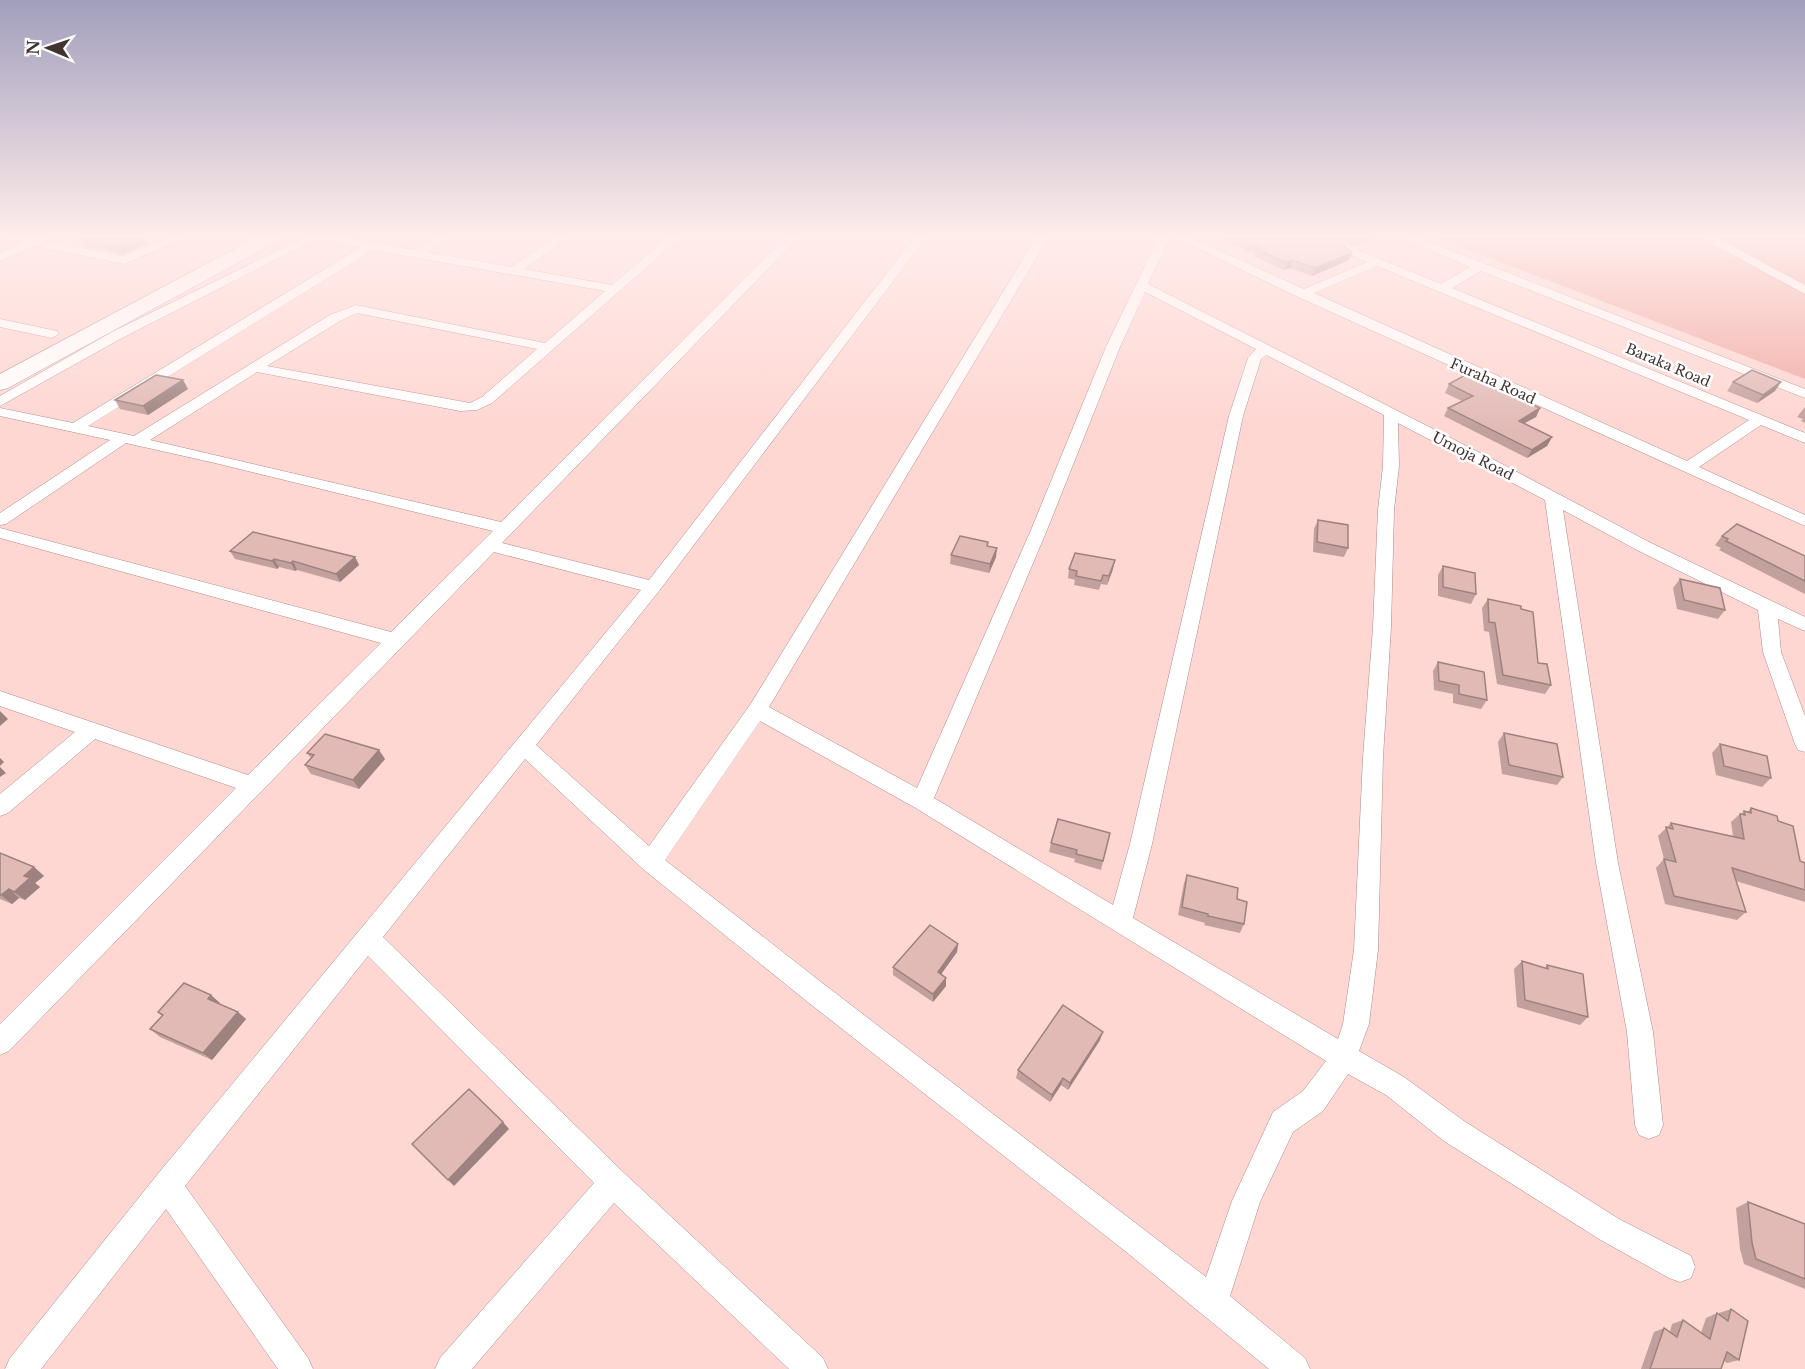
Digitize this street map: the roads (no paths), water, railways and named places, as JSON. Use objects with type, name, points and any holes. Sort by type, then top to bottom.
[{"type":"main road","points":[[0,362],[112,302]]},
{"type":"main road","points":[[0,383],[150,302]]},
{"type":"street","points":[[0,402],[117,335],[184,302]]},
{"type":"street","points":[[75,428],[280,302]]},
{"type":"street","points":[[255,368],[466,408],[487,400],[599,302]]},
{"type":"street","points":[[0,1042],[729,302]]},
{"type":"street","points":[[21,1369],[653,587],[871,302]]},
{"type":"street","points":[[651,862],[757,710],[1003,302]]},
{"type":"street","points":[[922,801],[1039,530],[1113,347],[1134,302]]},
{"type":"street","name":"Umoja Road","points":[[1172,302],[1553,499],[1805,625]]},
{"type":"street","name":"Furaha Road","points":[[1319,302],[1805,521]]},
{"type":"street","name":"Baraka Road","points":[[1477,302],[1805,438]]},
{"type":"street","points":[[1571,302],[1805,394]]},
{"type":"street","points":[[0,520],[335,318],[356,309],[545,347]]},
{"type":"street","points":[[0,323],[52,334]]},
{"type":"street","points":[[1120,922],[1146,821],[1236,416],[1255,358],[1263,350]]},
{"type":"street","points":[[0,412],[130,440],[504,528]]},
{"type":"street","points":[[1213,1301],[1246,1202],[1283,1122],[1313,1101],[1326,1085],[1344,1057],[1356,1024],[1366,950],[1376,703],[1382,627],[1386,510],[1391,466],[1391,415]]},
{"type":"street","points":[[1687,468],[1760,419]]},
{"type":"street","points":[[1553,499],[1607,863],[1640,1032],[1649,1125]]},
{"type":"street","points":[[0,533],[396,640]]},
{"type":"street","points":[[489,545],[653,587]]},
{"type":"street","points":[[1767,607],[1772,652],[1805,744]]},
{"type":"street","points":[[0,698],[251,785]]},
{"type":"street","points":[[757,710],[922,801],[1395,1086],[1454,1131],[1610,1229],[1680,1267]]},
{"type":"street","points":[[0,807],[90,731]]},
{"type":"street","points":[[524,746],[651,862],[835,1009],[1213,1301],[1294,1369]]},
{"type":"street","points":[[369,940],[613,1182],[812,1369]]},
{"type":"street","points":[[451,1369],[613,1182]]},
{"type":"street","points":[[168,1185],[297,1369]]}]
